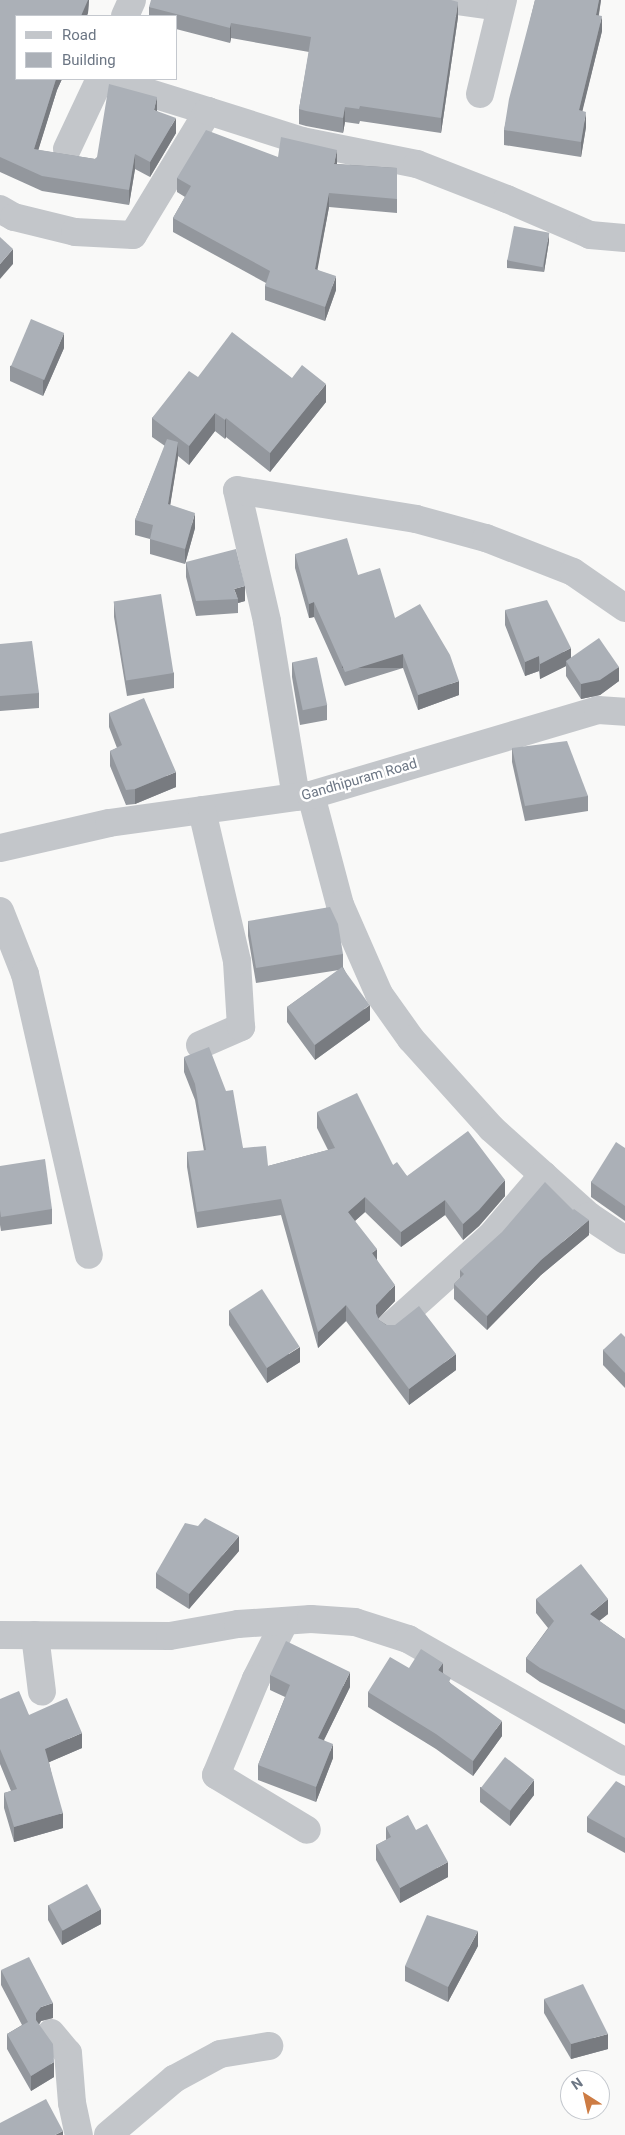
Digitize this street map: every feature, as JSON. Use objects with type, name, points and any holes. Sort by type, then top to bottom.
[{"type":"street","points":[[125,15],[132,0]]},
{"type":"street","points":[[449,0],[502,4],[480,94]]},
{"type":"street","points":[[67,149],[102,80]]},
{"type":"street","points":[[105,80],[302,141],[417,164],[507,199],[590,235],[625,238]]},
{"type":"street","points":[[0,209],[14,217],[75,232],[133,235],[208,111]]},
{"type":"street","points":[[625,608],[573,572],[486,538],[416,519],[237,490],[304,796],[340,905],[379,994],[411,1039],[491,1128],[589,1216],[625,1240]]},
{"type":"street","name":"Gandhipuram Road","points":[[0,848],[110,823],[304,796],[598,710],[625,712]]},
{"type":"street","points":[[200,1045],[241,1027],[237,960],[202,810]]},
{"type":"street","points":[[0,911],[25,974],[89,1255]]},
{"type":"street","points":[[391,1326],[490,1237],[543,1175]]},
{"type":"street","points":[[0,1635],[170,1636],[238,1624],[311,1619],[355,1622],[408,1639],[625,1762]]},
{"type":"street","points":[[286,1621],[256,1679],[216,1775],[307,1830]]},
{"type":"street","points":[[35,1635],[42,1692]]},
{"type":"street","points":[[51,2033],[68,2053],[72,2102],[79,2135]]},
{"type":"street","points":[[108,2135],[174,2080],[220,2054],[269,2046]]},
{"type":"building","points":[[0,0],[88,0],[81,15],[15,15],[15,80],[56,80],[34,149],[95,159],[97,157],[109,84],[157,97],[154,110],[176,118],[150,162],[135,154],[129,190],[42,176],[0,157]]},
{"type":"building","points":[[151,0],[451,0],[458,2],[441,118],[360,106],[359,109],[345,107],[343,118],[299,109],[311,37],[231,23],[230,28],[149,7]]},
{"type":"building","points":[[535,0],[599,0],[596,15],[602,16],[579,110],[586,112],[581,142],[504,130],[509,99]]},
{"type":"building","points":[[206,130],[278,157],[281,137],[337,150],[334,164],[397,168],[397,199],[329,193],[315,269],[336,276],[325,307],[265,286],[270,271],[173,218],[191,186],[177,178]]},
{"type":"building","points":[[514,226],[549,233],[543,267],[507,260]]},
{"type":"building","points":[[0,237],[13,249],[0,264]]},
{"type":"building","points":[[31,319],[64,333],[44,380],[11,366]]},
{"type":"building","points":[[232,332],[292,378],[302,365],[326,384],[270,453],[226,418],[225,420],[215,413],[189,446],[152,418],[189,371],[198,377]]},
{"type":"building","points":[[167,439],[178,442],[168,504],[195,513],[185,549],[150,539],[153,525],[135,520]]},
{"type":"building","points":[[347,538],[358,575],[380,568],[395,618],[420,604],[450,655],[459,681],[418,695],[403,654],[345,672],[314,602],[309,604],[295,554]]},
{"type":"building","points":[[236,549],[245,586],[234,589],[238,599],[196,601],[186,562]]},
{"type":"building","points":[[161,594],[174,673],[126,681],[114,602]]},
{"type":"building","points":[[547,600],[571,648],[540,664],[539,656],[525,662],[505,610]]},
{"type":"building","points":[[599,638],[619,667],[600,680],[581,684],[566,661]]},
{"type":"building","points":[[32,641],[39,693],[0,696],[0,644]]},
{"type":"building","points":[[317,657],[327,705],[303,710],[293,662]]},
{"type":"building","points":[[144,698],[176,772],[135,789],[126,790],[110,751],[122,745],[109,713]]},
{"type":"building","points":[[567,741],[588,796],[525,806],[512,748]]},
{"type":"building","points":[[330,907],[338,924],[343,954],[256,968],[248,921]]},
{"type":"building","points":[[342,967],[370,1005],[315,1045],[287,1007]]},
{"type":"building","points":[[209,1047],[226,1091],[233,1090],[243,1148],[266,1146],[268,1166],[335,1148],[317,1112],[357,1093],[393,1165],[397,1162],[407,1176],[468,1131],[505,1180],[479,1210],[463,1224],[445,1200],[401,1232],[365,1197],[348,1212],[377,1249],[372,1253],[395,1285],[376,1305],[376,1313],[379,1320],[386,1325],[395,1325],[419,1306],[456,1354],[409,1389],[346,1305],[318,1332],[281,1199],[197,1212],[187,1152],[206,1150],[195,1084],[184,1057]]},
{"type":"building","points":[[616,1142],[625,1148],[625,1206],[591,1182]]},
{"type":"building","points":[[45,1159],[52,1209],[1,1217],[0,1166]]},
{"type":"building","points":[[545,1182],[573,1210],[589,1220],[541,1260],[487,1316],[454,1284],[464,1274],[460,1270],[502,1232]]},
{"type":"building","points":[[262,1289],[300,1347],[267,1368],[229,1310]]},
{"type":"building","points":[[621,1333],[625,1337],[625,1373],[603,1350]]},
{"type":"building","points":[[205,1518],[239,1536],[189,1594],[156,1573],[185,1523],[198,1526]]},
{"type":"building","points":[[581,1564],[608,1599],[590,1614],[625,1639],[625,1710],[540,1668],[526,1658],[554,1621],[536,1599]]},
{"type":"building","points":[[286,1641],[350,1672],[318,1738],[333,1744],[316,1787],[258,1765],[290,1685],[270,1675]]},
{"type":"building","points":[[421,1649],[443,1663],[438,1670],[451,1678],[449,1682],[502,1721],[473,1761],[436,1734],[368,1692],[390,1657],[409,1668]]},
{"type":"building","points":[[19,1691],[29,1715],[67,1698],[82,1733],[45,1749],[63,1813],[14,1827],[4,1793],[17,1789],[0,1749],[0,1699]]},
{"type":"building","points":[[505,1757],[534,1780],[510,1811],[481,1788]]},
{"type":"building","points":[[616,1781],[625,1786],[625,1838],[587,1817]]},
{"type":"building","points":[[408,1815],[416,1830],[427,1824],[448,1862],[400,1888],[376,1845],[391,1837],[386,1827]]},
{"type":"building","points":[[87,1884],[101,1909],[63,1931],[49,1905]]},
{"type":"building","points":[[427,1915],[478,1931],[448,1987],[405,1966]]},
{"type":"building","points":[[29,1957],[53,2003],[41,2007],[36,2013],[36,2020],[53,2044],[54,2062],[31,2076],[7,2034],[28,2022],[1,1970]]},
{"type":"building","points":[[583,1984],[608,2034],[571,2044],[544,1999]]},
{"type":"building","points":[[46,2099],[63,2131],[55,2135],[0,2135],[0,2123]]}]
